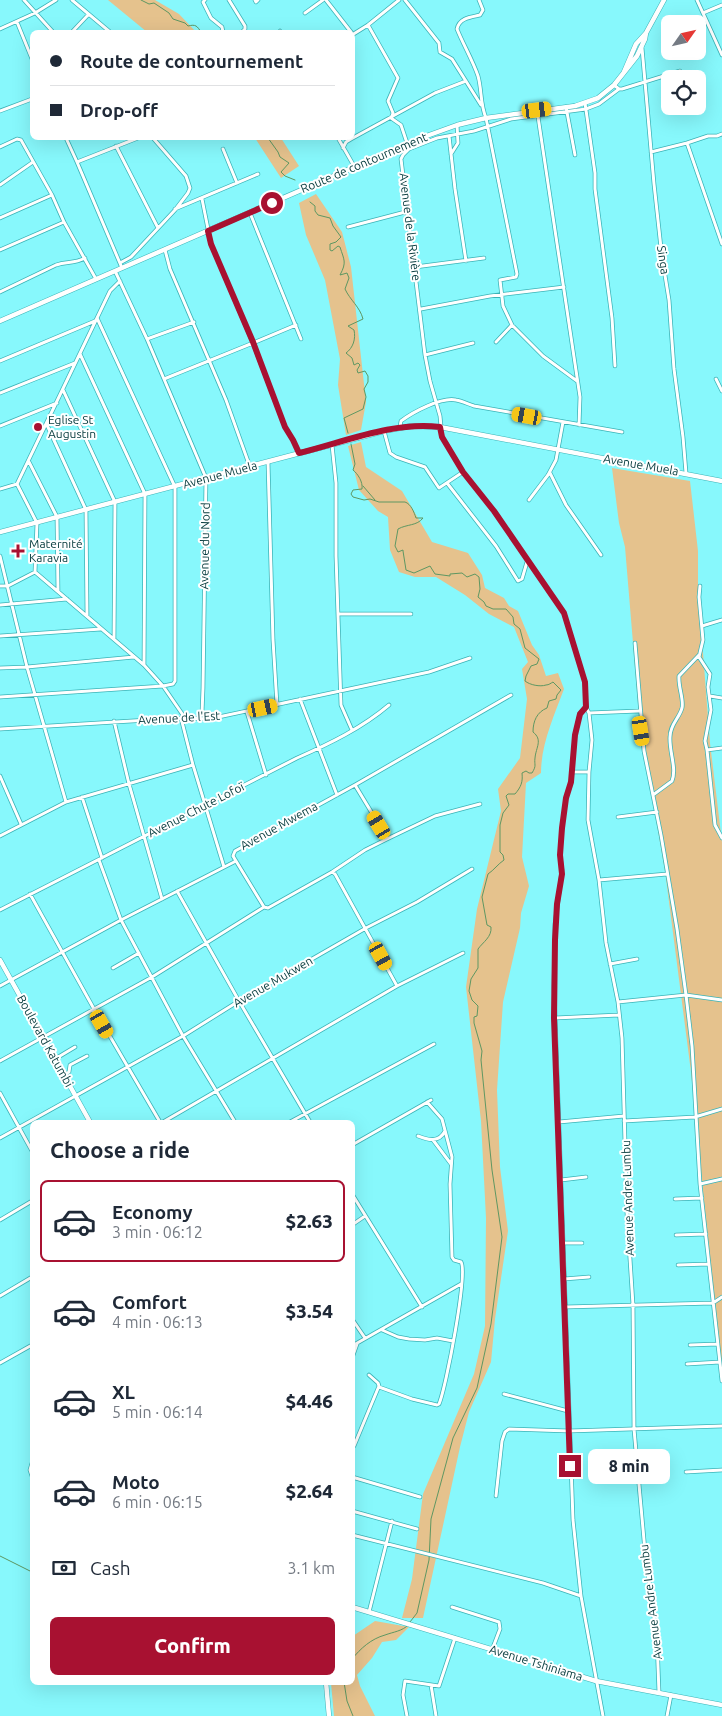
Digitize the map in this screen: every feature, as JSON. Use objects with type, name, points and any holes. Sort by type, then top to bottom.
[{"type":"street","points":[[24,0],[51,30]]},
{"type":"street","points":[[0,30],[36,13],[56,0]]},
{"type":"street","points":[[72,0],[107,30]]},
{"type":"street","points":[[205,0],[203,2],[211,18],[222,30]]},
{"type":"street","points":[[229,0],[245,26],[244,30]]},
{"type":"street","points":[[305,13],[325,0],[349,30]]},
{"type":"street","points":[[355,32],[368,26],[399,0]]},
{"type":"street","points":[[405,0],[438,43],[440,52],[452,59],[482,107],[486,118],[518,274],[516,277],[500,279],[503,306],[512,325],[543,356],[578,381]]},
{"type":"street","points":[[479,0],[483,10],[480,15],[464,19],[458,24],[457,29],[478,75],[482,107]]},
{"type":"street","name":"Route de contournement","points":[[622,75],[636,44],[646,33],[664,0]]},
{"type":"street","points":[[697,0],[722,55]]},
{"type":"street","points":[[703,13],[722,5]]},
{"type":"street","points":[[74,30],[88,15]]},
{"type":"street","points":[[17,22],[30,54]]},
{"type":"street","points":[[368,26],[398,78],[388,102],[392,118]]},
{"type":"street","name":"Route de contournement","points":[[0,321],[115,271],[121,265],[165,250],[408,143],[457,125],[486,118],[566,107],[586,103],[598,98],[614,86],[642,48],[646,33]]},
{"type":"street","name":"Singa","points":[[642,48],[651,152],[662,257],[669,300],[674,369],[686,473]]},
{"type":"street","points":[[409,149],[437,138],[458,135],[512,119],[586,109],[600,104],[619,90],[661,76]]},
{"type":"street","points":[[355,137],[434,93],[466,81]]},
{"type":"street","points":[[614,86],[619,90]]},
{"type":"street","points":[[0,110],[30,100]]},
{"type":"street","points":[[586,103],[612,318],[615,366]]},
{"type":"street","points":[[566,107],[575,155]]},
{"type":"street","points":[[537,110],[578,381],[580,396],[579,425]]},
{"type":"street","name":"Avenue de la Rivière","points":[[392,118],[401,125],[409,149],[402,157],[425,355],[440,416],[442,437],[463,472],[494,511],[564,613],[585,682],[586,707]]},
{"type":"street","points":[[450,155],[457,146],[457,125]]},
{"type":"street","points":[[651,152],[708,136],[722,134]]},
{"type":"street","points":[[449,136],[450,155],[466,261]]},
{"type":"street","points":[[0,147],[19,139],[52,195],[64,222],[96,279]]},
{"type":"street","points":[[67,140],[121,265],[131,257],[175,210],[188,194],[190,188],[189,182],[155,140]]},
{"type":"street","points":[[77,162],[132,140]]},
{"type":"street","points":[[339,140],[354,166]]},
{"type":"street","points":[[343,148],[349,140]]},
{"type":"street","points":[[687,143],[722,244]]},
{"type":"street","points":[[116,146],[158,228]]},
{"type":"street","points":[[224,149],[237,183]]},
{"type":"street","points":[[0,185],[33,162]]},
{"type":"street","points":[[175,210],[258,174]]},
{"type":"street","points":[[0,218],[52,195]]},
{"type":"street","points":[[202,199],[211,244],[253,342],[285,427],[299,453]]},
{"type":"street","points":[[348,228],[409,211]]},
{"type":"street","points":[[250,213],[301,339]]},
{"type":"street","points":[[0,250],[64,222]]},
{"type":"street","points":[[165,250],[170,269],[210,360],[250,466]]},
{"type":"street","points":[[0,292],[61,263],[74,263],[85,258]]},
{"type":"street","points":[[415,267],[484,258]]},
{"type":"street","name":"Avenue du Nord","points":[[115,271],[147,339],[206,478],[203,688],[202,713],[199,718]]},
{"type":"street","points":[[0,489],[17,484],[110,291],[120,282]]},
{"type":"street","points":[[421,309],[501,295],[564,287]]},
{"type":"street","points":[[0,361],[97,319]]},
{"type":"street","points":[[0,697],[163,686],[171,685],[175,681],[175,487],[97,319]]},
{"type":"street","points":[[147,339],[194,322]]},
{"type":"street","points":[[164,379],[296,325]]},
{"type":"street","points":[[496,342],[512,325]]},
{"type":"street","points":[[425,355],[473,343]]},
{"type":"street","points":[[80,354],[145,494],[144,665]]},
{"type":"street","points":[[0,393],[76,362]]},
{"type":"street","points":[[716,379],[722,391]]},
{"type":"street","points":[[63,390],[115,502],[114,639]]},
{"type":"street","points":[[400,427],[401,421],[408,416],[451,399],[474,406],[622,432]]},
{"type":"street","points":[[0,426],[57,402]]},
{"type":"street","points":[[528,500],[550,473],[558,457],[563,422]]},
{"type":"street","points":[[46,424],[86,510],[88,616]]},
{"type":"street","name":"Avenue Muela","points":[[0,532],[400,427],[440,427],[722,481]]},
{"type":"street","points":[[384,431],[390,453],[425,467],[439,488],[463,472]]},
{"type":"street","points":[[332,445],[336,483],[341,691],[342,704],[352,730]]},
{"type":"street","points":[[29,462],[57,517],[58,591]]},
{"type":"street","points":[[268,462],[273,640],[277,705]]},
{"type":"street","points":[[550,473],[566,505],[601,555]]},
{"type":"street","points":[[447,483],[496,546],[518,581],[522,579],[528,561]]},
{"type":"street","points":[[17,484],[37,523],[35,572]]},
{"type":"street","points":[[0,556],[27,667],[66,802]]},
{"type":"street","points":[[35,572],[134,656],[163,686],[183,718],[193,765],[224,867]]},
{"type":"street","points":[[0,586],[8,586],[35,572]]},
{"type":"street","points":[[653,795],[674,778],[670,734],[671,726],[682,706],[679,676],[699,654],[703,640],[700,586]]},
{"type":"street","points":[[0,605],[67,599]]},
{"type":"street","points":[[338,614],[411,614]]},
{"type":"street","points":[[702,626],[722,620]]},
{"type":"street","points":[[0,636],[102,628]]},
{"type":"street","points":[[635,643],[639,711],[644,751],[657,812],[686,995],[692,1046],[700,1184],[718,1344],[721,1355],[722,1382]]},
{"type":"street","points":[[699,654],[700,659],[710,674],[708,687],[711,716],[704,741],[707,750],[715,825],[722,838]]},
{"type":"street","points":[[0,668],[134,656]]},
{"type":"street","name":"Avenue de l'Est","points":[[0,728],[183,718],[209,719],[429,672],[470,658]]},
{"type":"street","name":"Avenue Mwema","points":[[264,907],[236,861],[233,854],[237,849],[355,785],[511,695]]},
{"type":"street","points":[[710,696],[722,698]]},
{"type":"street","points":[[300,700],[337,795]]},
{"type":"street","name":"Avenue Chute Lofoï","points":[[0,910],[320,748],[373,719],[389,705]]},
{"type":"street","points":[[586,707],[580,714],[575,734],[572,772],[562,828],[560,855],[562,874],[555,924],[554,1018],[573,1520],[581,1596],[603,1716]]},
{"type":"street","name":"Avenue Andre Lumbu","points":[[586,707],[589,713],[592,740],[588,820],[599,880],[602,915],[618,1002],[622,1038],[627,1213],[633,1305],[634,1429],[645,1551],[657,1640],[660,1693]]},
{"type":"street","points":[[589,713],[639,711]]},
{"type":"street","points":[[247,712],[266,775]]},
{"type":"street","points":[[114,721],[129,784],[162,899]]},
{"type":"street","points":[[707,750],[722,748]]},
{"type":"street","points":[[0,836],[66,802],[193,765]]},
{"type":"street","points":[[572,772],[589,772]]},
{"type":"street","points":[[0,776],[21,824]]},
{"type":"street","points":[[355,785],[387,839]]},
{"type":"street","points":[[82,797],[100,859],[121,920],[183,1036],[234,1120]]},
{"type":"street","points":[[0,1061],[152,977],[264,907],[268,908],[332,872],[365,850],[435,816],[480,804]]},
{"type":"street","points":[[618,817],[657,812]]},
{"type":"street","points":[[0,986],[121,920],[236,861]]},
{"type":"street","name":"Avenue Mukwen","points":[[33,1120],[183,1036],[239,1001],[366,928],[417,902],[472,869]]},
{"type":"street","points":[[332,872],[335,874],[366,928],[397,986]]},
{"type":"street","points":[[599,880],[667,874]]},
{"type":"street","points":[[177,891],[309,1120]]},
{"type":"street","points":[[30,894],[127,1067],[160,1120]]},
{"type":"street","points":[[165,1120],[397,986],[464,952]]},
{"type":"street","points":[[112,968],[139,953]]},
{"type":"street","points":[[610,964],[637,959]]},
{"type":"street","name":"Boulevard Katumbi","points":[[0,960],[89,1120]]},
{"type":"street","points":[[618,1002],[686,995],[722,1000]]},
{"type":"street","points":[[554,1018],[619,1015]]},
{"type":"street","points":[[294,1120],[434,1044]]},
{"type":"street","points":[[55,1059],[76,1048]]},
{"type":"street","points":[[64,1075],[69,1072],[70,1065],[87,1056]]},
{"type":"street","points":[[0,1093],[30,1147]]},
{"type":"street","points":[[355,1143],[429,1101],[441,1116],[452,1154],[450,1184],[452,1257],[463,1264],[459,1310],[441,1401],[438,1405],[412,1399],[379,1387],[379,1384],[369,1375]]},
{"type":"street","points":[[624,1121],[695,1117],[722,1109]]},
{"type":"street","points":[[559,1122],[624,1116]]},
{"type":"street","name":"Avenue Mukwen","points":[[0,1138],[30,1122]]},
{"type":"street","points":[[418,1136],[433,1140],[440,1138],[445,1130]]},
{"type":"street","points":[[433,1140],[451,1164]]},
{"type":"street","points":[[561,1180],[586,1177]]},
{"type":"street","points":[[700,1184],[722,1180]]},
{"type":"street","points":[[675,1199],[702,1198]]},
{"type":"street","points":[[355,1199],[422,1307]]},
{"type":"street","points":[[0,1220],[30,1202]]},
{"type":"street","points":[[355,1223],[365,1216]]},
{"type":"street","points":[[676,1236],[706,1234]]},
{"type":"street","points":[[563,1243],[582,1243]]},
{"type":"street","points":[[678,1265],[709,1264]]},
{"type":"street","points":[[564,1280],[588,1277]]},
{"type":"street","points":[[0,1296],[30,1278]]},
{"type":"street","points":[[355,1349],[357,1343],[365,1338],[462,1284]]},
{"type":"street","points":[[565,1308],[713,1303],[722,1297]]},
{"type":"street","points":[[355,1323],[365,1338]]},
{"type":"street","points":[[381,1330],[408,1339],[425,1340],[438,1338],[453,1341]]},
{"type":"street","points":[[690,1345],[718,1344]]},
{"type":"street","points":[[0,1363],[30,1346]]},
{"type":"street","points":[[687,1364],[720,1362]]},
{"type":"street","points":[[355,1441],[379,1387]]},
{"type":"street","points":[[504,1394],[568,1411]]},
{"type":"street","points":[[496,1496],[502,1441],[507,1430],[511,1428],[569,1431],[722,1426]]},
{"type":"street","points":[[686,1472],[722,1470]]},
{"type":"street","points":[[355,1478],[420,1496]]},
{"type":"street","points":[[355,1512],[417,1529]]},
{"type":"street","points":[[369,1612],[392,1521]]},
{"type":"street","points":[[355,1536],[543,1583],[581,1596]]},
{"type":"street","points":[[452,1607],[498,1622],[500,1629],[492,1650]]},
{"type":"street","name":"Avenue Tshiniama","points":[[355,1608],[596,1681],[722,1705]]},
{"type":"street","points":[[407,1716],[403,1695],[405,1680],[440,1685],[455,1638]]},
{"type":"street","points":[[326,1685],[328,1716]]},
{"type":"street","points":[[431,1685],[436,1716]]},
{"type":"street","points":[[667,1716],[671,1695]]},
{"type":"shaded area","points":[[108,0],[155,0],[179,14],[194,30],[145,30]]},
{"type":"shaded area","points":[[256,140],[282,140],[299,166],[281,178]]},
{"type":"shaded area","points":[[316,194],[342,232],[351,267],[366,402],[361,430],[346,435],[338,385],[340,359],[325,280],[306,235],[299,203]]},
{"type":"shaded area","points":[[361,442],[366,467],[402,491],[432,542],[468,553],[482,575],[485,588],[504,598],[509,606],[518,611],[532,645],[539,655],[546,676],[558,673],[564,689],[543,751],[541,773],[526,783],[522,857],[529,886],[521,913],[520,928],[503,1002],[497,1090],[500,1167],[508,1231],[495,1319],[491,1362],[469,1412],[423,1618],[402,1618],[412,1579],[423,1494],[474,1374],[485,1326],[486,1218],[481,1121],[466,987],[477,909],[501,811],[498,789],[520,758],[527,699],[522,669],[528,662],[514,627],[489,614],[465,595],[436,577],[415,577],[399,572],[390,550],[388,517],[378,511],[359,490],[348,446]]},
{"type":"shaded area","points":[[612,468],[690,481],[698,551],[698,589],[710,743],[722,842],[722,1380],[691,1072],[665,871],[640,727],[625,547],[619,523]]},
{"type":"shaded area","points":[[375,1621],[409,1627],[396,1640],[382,1642],[372,1658],[357,1675],[360,1686],[375,1716],[334,1716],[331,1685],[355,1685],[355,1635]]},
{"type":"waterway","points":[[141,0],[149,4],[154,3],[169,13],[173,19],[188,26],[196,26],[200,30]]},
{"type":"waterway","points":[[269,140],[280,157],[289,163],[281,172],[295,180]]},
{"type":"waterway","points":[[310,202],[315,206],[315,211],[318,215],[330,218],[341,237],[336,242],[330,244],[330,250],[332,251],[338,246],[340,247],[344,258],[340,275],[347,273],[349,278],[345,289],[360,311],[363,319],[348,326],[354,330],[355,337],[352,346],[346,353],[352,358],[354,365],[358,363],[360,365],[357,370],[358,373],[365,371],[368,376],[368,382],[364,389],[366,397],[363,409],[344,418],[348,433]]},
{"type":"waterway","points":[[351,444],[355,464],[353,470],[360,478],[362,484],[362,489],[353,490],[351,494],[353,497],[379,502],[405,502],[411,506],[416,518],[423,518],[421,521],[398,529],[395,546],[398,552],[403,550],[406,570],[414,573],[430,566],[435,574],[450,576],[450,574],[462,573],[467,577],[475,574],[479,577],[480,589],[478,597],[486,606],[493,609],[506,609],[513,617],[514,624],[520,629],[525,648],[539,659],[537,664],[531,666],[525,681],[532,685],[541,686],[553,682],[561,690],[556,699],[549,701],[547,708],[538,714],[535,721],[533,732],[538,738],[538,744],[534,770],[532,773],[526,771],[522,773],[522,782],[519,789],[515,794],[508,794],[506,796],[509,805],[503,813],[500,825],[500,852],[504,860],[488,874],[482,897],[487,925],[491,927],[491,931],[489,937],[478,949],[478,968],[471,979],[469,991],[472,1000],[478,1006],[474,1023],[482,1051],[481,1060],[492,1170],[502,1237],[491,1324],[477,1388],[453,1438],[431,1519],[429,1560],[417,1613],[410,1622]]},
{"type":"waterway","points":[[363,486],[375,500]]},
{"type":"waterway","points":[[0,1556],[30,1571]]},
{"type":"waterway","points":[[355,1656],[371,1641],[401,1630],[408,1625]]},
{"type":"waterway","points":[[344,1685],[347,1701],[353,1716]]},
{"type":"place","name":"Eglise St Augustin","points":[[38,427]]},
{"type":"place","name":"Maternité Karavia","points":[[18,551]]},
{"type":"route","points":[[272,203],[208,231],[211,244],[253,342],[287,432],[299,453],[400,427],[440,427],[447,447],[463,472],[494,511],[564,613],[583,673],[587,701],[586,707],[580,714],[574,737],[571,782],[566,798],[562,828],[560,855],[562,874],[555,924],[554,1018],[560,1141],[570,1466]]}]
